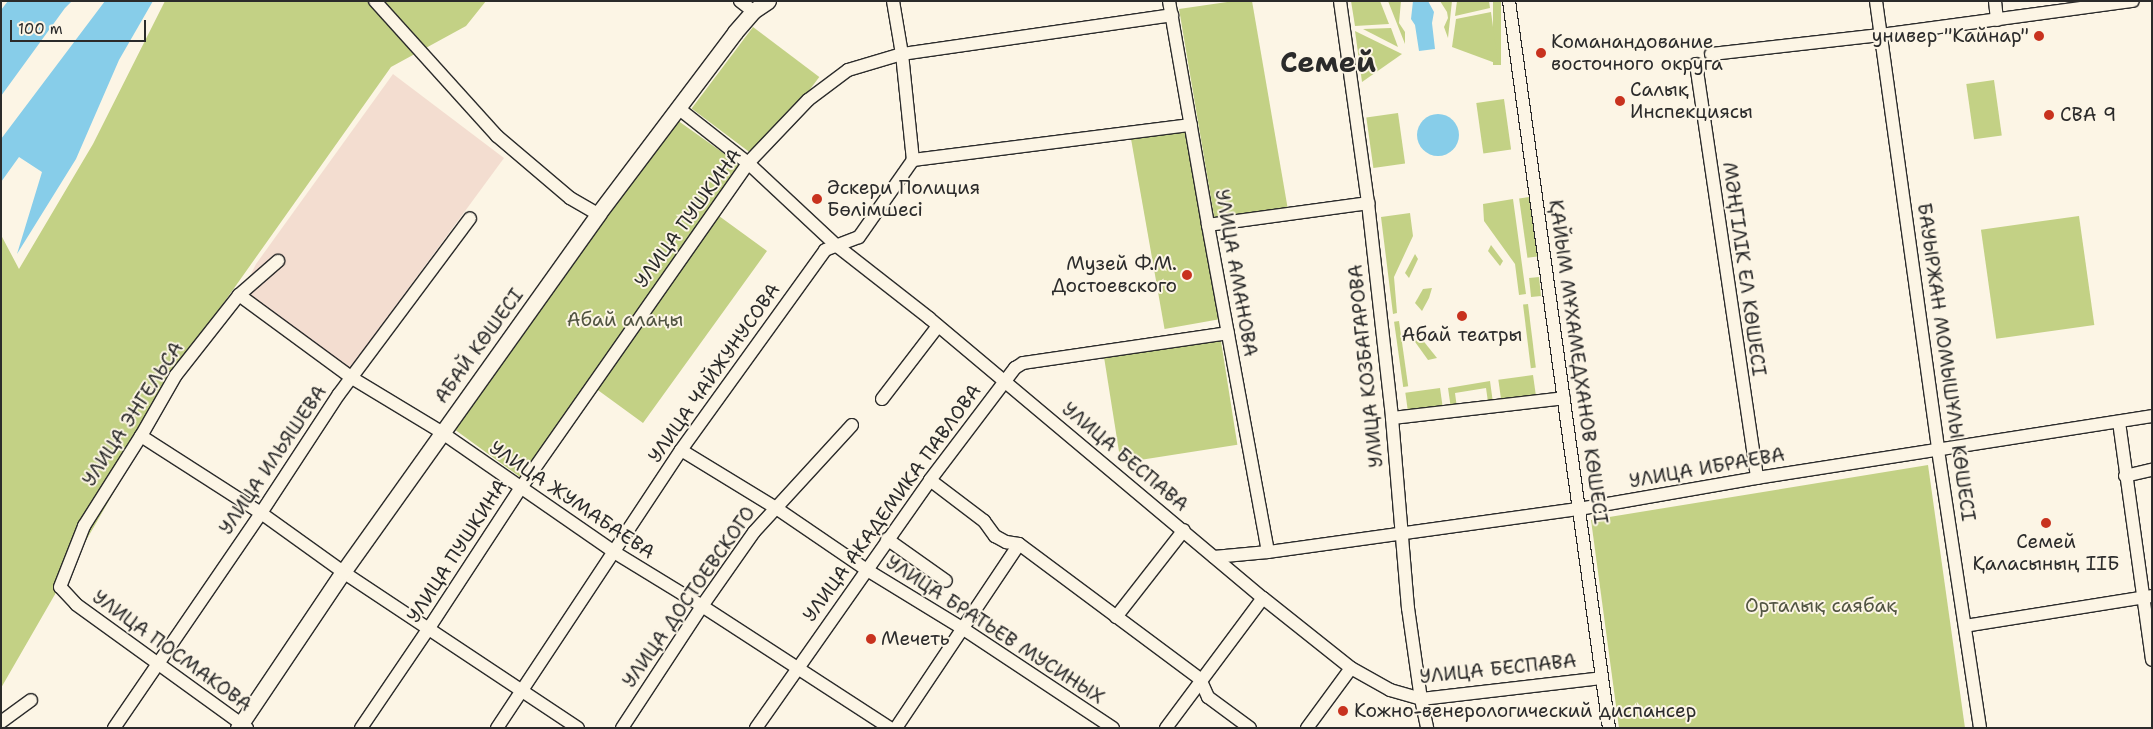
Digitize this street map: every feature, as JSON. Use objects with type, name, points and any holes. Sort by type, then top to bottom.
[{"type":"main road","name":"АБАЙ КӨШЕСІ","points":[[242,726],[343,572],[598,214],[752,11],[768,1]]},
{"type":"street","points":[[375,1],[428,62],[497,136],[570,198],[598,214]]},
{"type":"street","points":[[740,1],[752,11]]},
{"type":"street","points":[[893,1],[902,54],[913,160],[1191,125]]},
{"type":"street","name":"УЛИЦА АМАНОВА","points":[[1170,1],[1208,225],[1268,552]]},
{"type":"street","name":"УЛИЦА КОЗБАГАРОВА","points":[[1340,1],[1368,203],[1392,418],[1400,534],[1420,699],[1427,728]]},
{"type":"street","name":"ҚАЙЫМ МҰХАМЕДХАНОВ КӨШЕСІ","points":[[1509,1],[1609,728]]},
{"type":"street","name":"БАУЫРЖАН МОМЫШҰЛЫ КӨШЕСІ","points":[[1876,1],[1938,450],[1980,728]]},
{"type":"street","points":[[1995,1],[1997,20]]},
{"type":"street","points":[[1712,54],[1881,36],[2133,1]]},
{"type":"street","name":"УЛИЦА ПУШКИНА","points":[[361,728],[520,489],[748,163],[808,100],[848,70],[902,54],[1172,15]]},
{"type":"street","name":"МӘҢГІЛІК ЕЛ КӨШЕСІ","points":[[1696,64],[1757,478]]},
{"type":"street","name":"УЛИЦА БЕСПАВА","points":[[678,108],[748,163],[837,246],[938,326],[1263,598],[1351,668],[1390,690],[1420,699],[1602,678]]},
{"type":"street","name":"УЛИЦА ЧАЙЖУНУСОВА","points":[[497,728],[681,450],[825,250],[859,237],[913,160]]},
{"type":"street","points":[[1208,225],[1368,203]]},
{"type":"street","name":"УЛИЦА ИЛЬЯШЕВА","points":[[114,728],[157,662],[261,513],[339,394],[470,218]]},
{"type":"street","name":"УЛИЦА ЭНГЕЛЬСА","points":[[76,604],[60,586],[84,526],[141,436],[176,375],[239,295],[278,261]]},
{"type":"street","name":"УЛИЦА ЖУМАБАЕВА","points":[[239,295],[352,378],[441,432],[520,489],[614,552],[702,606],[890,728]]},
{"type":"street","points":[[882,399],[938,326]]},
{"type":"street","name":"УЛИЦА АКАДЕМИКА ПАВЛОВА","points":[[756,728],[796,667],[930,480],[1003,381],[1023,363],[1228,333]]},
{"type":"street","points":[[1392,418],[1564,398]]},
{"type":"street","name":"УЛИЦА ИБРАЕВА","points":[[1214,557],[1268,552],[1579,509],[1757,478],[2152,416]]},
{"type":"street","points":[[2119,422],[2125,476],[2147,597],[2152,660]]},
{"type":"street","name":"УЛИЦА ДОСТОЕВСКОГО","points":[[622,728],[702,606],[754,532],[852,425]]},
{"type":"street","points":[[141,436],[261,513],[343,572],[578,728]]},
{"type":"street","name":"УЛИЦА БРАТЬЕВ МУСИНЫХ","points":[[681,450],[776,508],[867,570],[962,628],[1112,728]]},
{"type":"street","points":[[2125,476],[2152,470]]},
{"type":"street","points":[[930,480],[984,521],[995,536],[1006,542],[1019,544],[1200,679],[1208,697],[1250,728]]},
{"type":"street","points":[[1116,617],[1184,530]]},
{"type":"street","points":[[887,539],[946,581]]},
{"type":"street","points":[[896,728],[1019,544]]},
{"type":"street","points":[[1965,626],[2147,597]]},
{"type":"street","points":[[1166,728],[1200,679],[1263,598]]},
{"type":"street","name":"УЛИЦА ПОСМАКОВА","points":[[76,604],[242,726]]},
{"type":"street","points":[[1306,728],[1351,668]]},
{"type":"street","points":[[1,722],[32,700]]},
{"type":"shaded area","points":[[393,74],[504,158],[347,372],[241,294],[256,264]]},
{"type":"green space","points":[[165,1],[486,1],[466,26],[391,67],[220,308],[1,688],[1,235],[19,269],[93,144]]},
{"type":"green space","points":[[1234,1],[1252,1],[1288,210],[1215,222],[1179,9]]},
{"type":"green space","points":[[1351,1],[1380,1],[1389,24],[1355,26]]},
{"type":"green space","points":[[1388,1],[1401,1],[1399,23],[1405,32],[1405,44]]},
{"type":"green space","points":[[1440,1],[1452,1],[1448,38],[1444,27],[1448,18],[1447,12]]},
{"type":"green space","points":[[1457,1],[1489,1],[1490,8],[1455,16]]},
{"type":"green space","points":[[1493,1],[1501,1],[1501,65],[1493,65]]},
{"type":"green space","points":[[1491,12],[1498,64],[1452,47],[1456,19]]},
{"type":"green space","points":[[753,27],[819,77],[758,158],[692,108]]},
{"type":"green space","points":[[1391,28],[1398,47],[1363,29]]},
{"type":"green space","points":[[1355,31],[1402,54],[1362,82]]},
{"type":"green space","points":[[1994,80],[2002,135],[1974,139],[1966,84]]},
{"type":"green space","points":[[1504,99],[1511,150],[1483,153],[1476,103]]},
{"type":"green space","points":[[1398,113],[1405,164],[1373,168],[1366,117]]},
{"type":"green space","name":"Абай алаңы","points":[[677,120],[750,172],[719,216],[767,251],[643,423],[595,388],[527,482],[454,429]]},
{"type":"green space","points":[[1187,128],[1221,319],[1165,329],[1131,138]]},
{"type":"green space","points":[[1529,197],[1537,256],[1527,258],[1519,198]]},
{"type":"green space","points":[[1513,199],[1526,294],[1519,295],[1515,264],[1484,221],[1483,204]]},
{"type":"green space","points":[[1410,213],[1413,236],[1394,277],[1397,313],[1393,314],[1381,217]]},
{"type":"green space","points":[[2079,216],[2094,325],[1996,339],[1981,230]]},
{"type":"green space","points":[[1491,245],[1503,261],[1500,266],[1488,251]]},
{"type":"green space","points":[[1415,254],[1418,259],[1409,278],[1405,273]]},
{"type":"green space","points":[[1539,277],[1541,296],[1531,297],[1529,278]]},
{"type":"green space","points":[[1432,288],[1422,311],[1415,303],[1423,289]]},
{"type":"green space","points":[[1528,304],[1536,368],[1531,368],[1523,305]]},
{"type":"green space","points":[[1399,321],[1408,386],[1403,387],[1394,322]]},
{"type":"green space","points":[[1220,335],[1237,445],[1121,463],[1103,353]]},
{"type":"green space","points":[[1421,338],[1437,358],[1428,360],[1413,339]]},
{"type":"green space","points":[[1533,375],[1536,396],[1501,401],[1498,380]]},
{"type":"green space","points":[[1490,381],[1493,403],[1488,402],[1486,388],[1455,393],[1457,408],[1451,409],[1448,388]]},
{"type":"green space","points":[[1440,388],[1443,409],[1408,414],[1405,393]]},
{"type":"green space","name":"Орталық саябақ","points":[[1928,465],[1965,728],[1619,728],[1591,520]]},
{"type":"water","points":[[8,1],[72,1],[1,96],[1,10]]},
{"type":"water","points":[[105,1],[153,1],[119,60],[76,159],[17,254],[42,172],[19,157],[1,182],[1,139]]},
{"type":"water","points":[[1413,1],[1428,1],[1434,12],[1432,23],[1435,49],[1419,51],[1415,25],[1411,19]]},
{"type":"water","points":[[1438,114],[1453,120],[1459,135],[1453,150],[1438,156],[1423,150],[1417,135],[1423,120]]},
{"type":"place","name":"универ \"Кайнар\"","points":[[2039,36]]},
{"type":"place","name":"Команандование восточного округа","points":[[1541,53]]},
{"type":"place","name":"Салық Инспекциясы","points":[[1620,101]]},
{"type":"place","name":"СВА 9","points":[[2049,115]]},
{"type":"place","name":"Әскери Полиция Бөлімшесі","points":[[817,199]]},
{"type":"place","name":"Музей Ф.М. Достоевского","points":[[1187,275]]},
{"type":"place","name":"Абай театры","points":[[1462,316]]},
{"type":"place","name":"Семей Қаласының ІІБ","points":[[2046,523]]},
{"type":"place","name":"Мечеть","points":[[871,639]]},
{"type":"place","name":"Кожно-венерологический диспансер","points":[[1343,711]]},
{"type":"district","name":"Семей","points":[[1328,62]]}]
